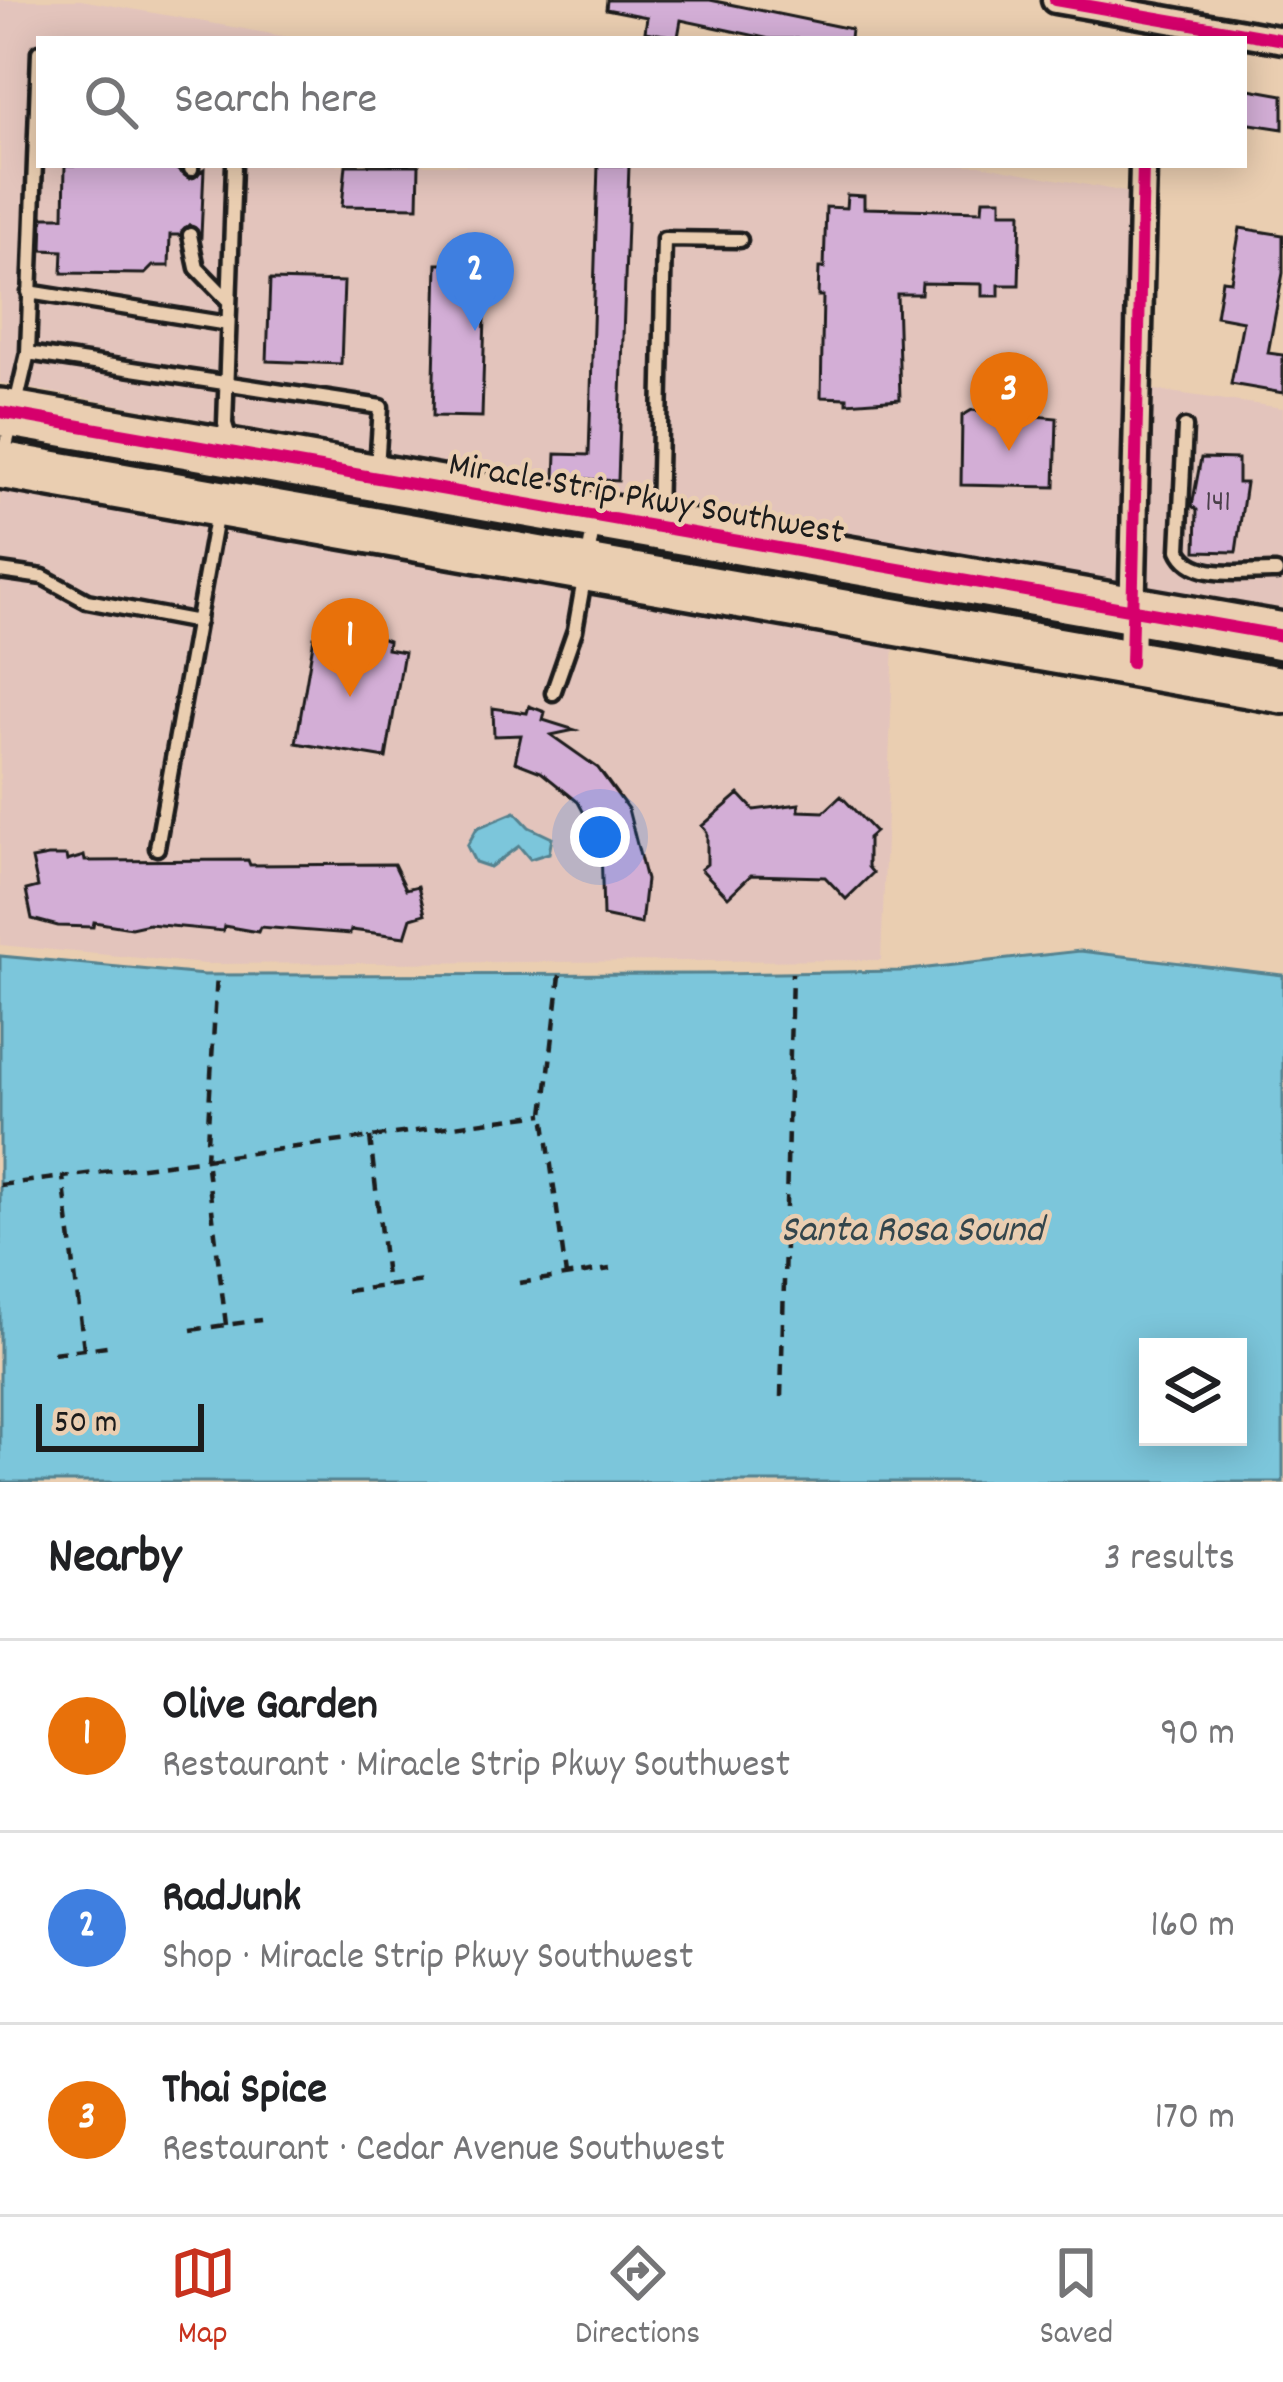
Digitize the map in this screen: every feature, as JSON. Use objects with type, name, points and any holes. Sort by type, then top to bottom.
[{"type":"highway","name":"Miracle Strip Pkwy Southwest","points":[[7,413],[1283,636]]},
{"type":"highway","points":[[0,468],[1283,690]]},
{"type":"street","points":[[1056,0],[1144,27],[1240,36]]},
{"type":"street","points":[[1247,37],[1283,40]]},
{"type":"street","points":[[1131,664],[1143,168]]},
{"type":"lane","points":[[0,468],[7,413],[28,353],[36,124]]},
{"type":"lane","points":[[234,168],[225,424],[234,453]]},
{"type":"lane","points":[[190,235],[197,268],[229,301]]},
{"type":"lane","points":[[658,527],[664,239],[740,240]]},
{"type":"lane","points":[[29,292],[228,324]]},
{"type":"lane","points":[[28,353],[225,388],[381,407],[376,478]]},
{"type":"lane","points":[[1185,427],[1179,550],[1185,564],[1197,570],[1276,572]]},
{"type":"lane","points":[[157,848],[219,505]]},
{"type":"lane","points":[[554,693],[575,630],[596,516]]},
{"type":"lane","points":[[0,571],[43,578],[87,602],[198,622]]},
{"type":"path","points":[[781,1397],[792,973]]},
{"type":"path","points":[[218,975],[206,1159],[226,1325]]},
{"type":"path","points":[[560,975],[544,1114],[566,1276]]},
{"type":"path","points":[[0,1185],[544,1114]]},
{"type":"path","points":[[370,1137],[388,1286]]},
{"type":"path","points":[[63,1177],[84,1349]]},
{"type":"path","points":[[519,1282],[610,1269]]},
{"type":"path","points":[[346,1292],[425,1281]]},
{"type":"path","points":[[191,1330],[261,1320]]},
{"type":"path","points":[[53,1354],[115,1345]]},
{"type":"shaded area","points":[[0,0],[81,0],[283,36],[36,36],[36,168],[996,168],[1131,193],[1121,586],[0,383]]},
{"type":"shaded area","points":[[1148,389],[1283,408],[1283,615],[1143,590]]},
{"type":"shaded area","points":[[0,485],[894,642],[881,960],[205,964],[0,945]]},
{"type":"water","points":[[515,812],[529,827],[552,838],[549,853],[530,859],[519,846],[490,867],[475,862],[467,846],[477,828]]},
{"type":"water","name":"Santa Rosa Sound","points":[[1080,951],[1283,975],[1283,1482],[0,1482],[0,956],[204,975],[900,971]]},
{"type":"building","points":[[607,0],[710,0],[851,29],[850,36],[756,36],[681,20],[678,36],[671,36],[645,32],[647,17],[606,9]]},
{"type":"building","points":[[1247,89],[1283,95],[1283,129],[1247,123]]},
{"type":"building","points":[[65,168],[175,168],[190,179],[204,169],[201,236],[189,225],[180,235],[170,235],[169,266],[153,266],[145,274],[62,273],[63,251],[42,250],[43,217],[64,217]]},
{"type":"building","points":[[346,168],[419,168],[418,207],[342,206]]},
{"type":"building","points":[[598,168],[629,168],[618,481],[555,477],[556,454],[589,455]]},
{"type":"building","points":[[847,195],[864,196],[864,208],[982,211],[983,199],[1001,199],[1001,212],[1021,212],[1019,285],[999,285],[999,296],[982,296],[982,284],[922,283],[921,294],[897,294],[900,399],[847,403],[847,398],[821,397],[823,296],[818,296],[826,207],[846,208]]},
{"type":"building","points":[[1240,228],[1283,235],[1283,273],[1268,353],[1283,355],[1283,393],[1231,384],[1243,321],[1216,316],[1222,280],[1231,281]]},
{"type":"building","points":[[437,264],[457,264],[457,280],[486,281],[482,417],[433,416]]},
{"type":"building","points":[[270,280],[344,282],[341,364],[267,361]]},
{"type":"building","points":[[972,410],[1057,418],[1055,487],[961,485],[962,416]]},
{"type":"building","points":[[1201,458],[1238,459],[1238,483],[1246,483],[1236,552],[1196,551],[1197,510],[1192,506]]},
{"type":"building","points":[[331,631],[370,634],[388,641],[387,649],[404,652],[386,758],[296,743],[314,637],[330,639]]},
{"type":"building","points":[[529,706],[545,712],[543,720],[575,730],[551,735],[598,768],[628,809],[646,880],[641,924],[603,916],[601,845],[578,802],[541,772],[515,762],[521,735],[494,736],[493,708],[527,713]]},
{"type":"building","points":[[739,794],[754,810],[799,804],[799,811],[824,812],[841,796],[875,832],[868,838],[868,867],[873,873],[846,899],[825,877],[751,875],[728,897],[701,869],[707,864],[707,832],[702,826]]},
{"type":"building","points":[[66,856],[67,861],[84,856],[85,861],[394,864],[406,889],[418,886],[425,914],[411,918],[405,937],[260,927],[258,932],[224,926],[223,931],[94,922],[93,927],[58,926],[32,919],[26,890],[38,887],[32,859]]},
{"type":"cycle path","points":[[1055,0],[1283,40]]},
{"type":"cycle path","points":[[1131,663],[1143,168]]},
{"type":"cycle path","points":[[0,412],[1283,636]]},
{"type":"place","name":"RadJunk","points":[[475,331]]},
{"type":"place","name":"Thai Spice","points":[[1009,451]]},
{"type":"place","name":"Olive Garden","points":[[350,697]]}]
